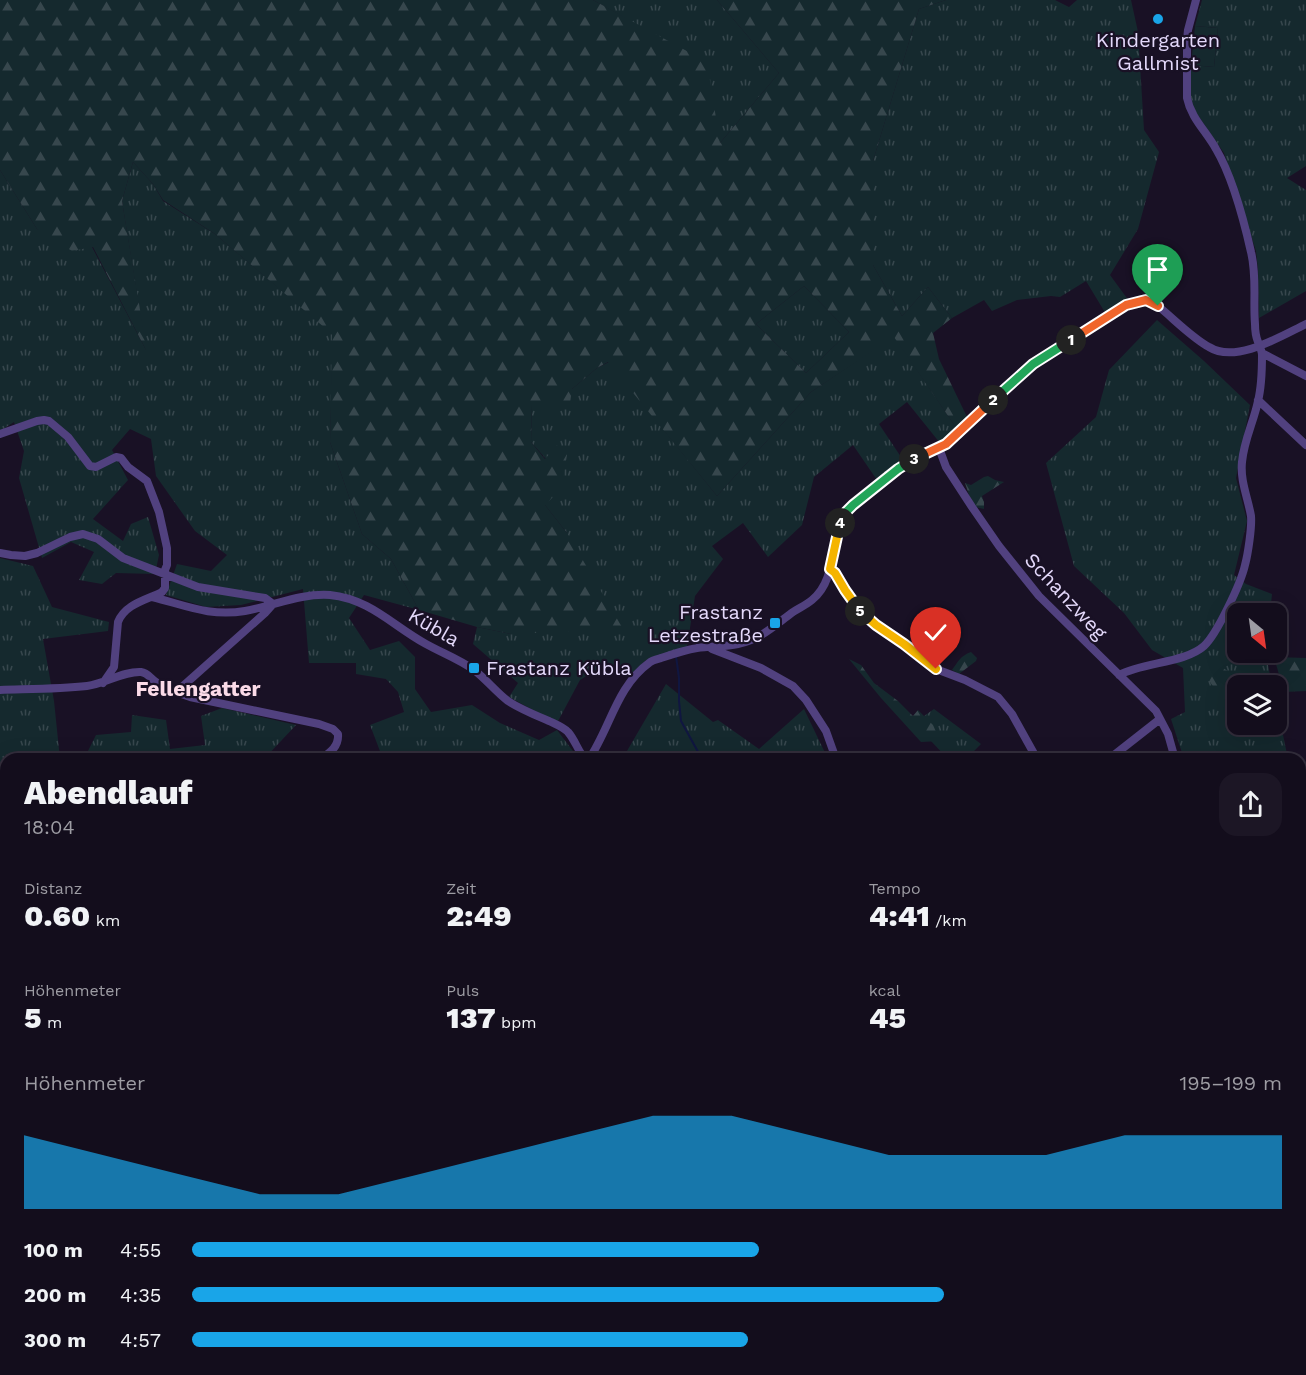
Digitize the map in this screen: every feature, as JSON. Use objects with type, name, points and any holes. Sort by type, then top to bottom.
[{"type":"street","points":[[1119,675],[1142,666],[1186,657],[1205,645],[1220,622],[1245,566],[1251,526],[1251,516],[1242,477],[1242,460],[1258,400],[1261,350],[1255,325],[1253,261],[1225,167],[1216,148],[1192,114],[1187,98],[1187,40],[1196,0]]},
{"type":"street","points":[[592,753],[620,698],[632,679],[650,661],[696,648],[739,644],[761,636],[817,596],[830,569],[838,527],[846,512],[898,469],[939,448],[1033,364],[1106,317],[1133,303],[1142,300],[1150,301],[1210,348],[1217,351],[1236,352],[1261,350],[1306,324]]},
{"type":"street","points":[[1261,350],[1306,376]]},
{"type":"street","points":[[1258,400],[1306,445]]},
{"type":"street","points":[[0,434],[44,420],[49,421],[68,437],[90,466],[96,467],[116,458],[120,459],[147,481],[167,548],[165,588],[162,592],[132,606],[120,616],[114,667],[103,683]]},
{"type":"street","name":"Schanzweg","points":[[939,448],[945,467],[1003,552],[1039,596],[1156,711],[1168,734],[1173,753]]},
{"type":"street","points":[[0,553],[25,556],[37,553],[70,537],[83,534],[98,540],[123,558],[198,587],[265,598],[273,604],[183,686],[179,693]]},
{"type":"street","points":[[830,569],[861,612],[876,625],[936,669],[965,680],[998,697],[1012,714],[1034,753]]},
{"type":"street","name":"Kübla","points":[[152,597],[198,610],[229,613],[315,595],[342,597],[367,605],[426,644],[470,668],[507,700],[562,727],[583,753]]},
{"type":"street","points":[[707,648],[761,668],[793,686],[806,700],[826,731],[834,753]]},
{"type":"street","points":[[0,690],[88,686],[129,673],[141,672],[179,693],[333,729],[338,734],[339,740],[336,747],[328,753]]},
{"type":"street","points":[[1116,753],[1160,719]]},
{"type":"green space","points":[[0,0],[593,0],[707,62],[720,143],[779,73],[717,0],[946,0],[919,9],[873,161],[873,265],[902,316],[928,287],[952,318],[933,333],[939,359],[968,419],[957,429],[894,337],[811,392],[717,496],[608,362],[597,368],[572,389],[570,403],[532,404],[531,442],[545,459],[559,443],[567,455],[561,489],[545,505],[567,533],[623,629],[511,634],[477,627],[419,610],[391,559],[362,534],[330,442],[332,334],[215,234],[163,200],[153,184],[133,162],[122,201],[147,352],[93,247],[72,251],[37,229],[0,170]],"holes":[[[804,286],[849,332],[806,373],[756,324]]]},
{"type":"green space","points":[[593,0],[717,0],[779,73],[720,143],[625,18]]},
{"type":"green space","points":[[946,0],[1055,0],[1069,7],[1077,0],[1131,0],[1138,32],[1144,130],[1159,152],[1138,229],[1110,275],[1129,301],[1106,314],[1086,281],[1060,297],[1017,300],[992,311],[984,300],[952,318],[928,287],[902,316],[873,265],[873,161],[919,9]]},
{"type":"green space","points":[[1202,0],[1306,0],[1306,166],[1287,178],[1306,190],[1306,291],[1259,318],[1256,251],[1224,153],[1195,111],[1190,96],[1191,65],[1214,67],[1218,28],[1195,26]]},
{"type":"green space","points":[[1195,26],[1218,28],[1214,67],[1191,65]]},
{"type":"green space","points":[[133,162],[153,184],[163,201],[215,234],[333,334],[330,442],[362,534],[391,559],[419,610],[364,595],[349,618],[370,650],[399,641],[415,657],[415,689],[431,712],[472,705],[500,723],[539,740],[557,730],[574,753],[381,753],[370,725],[404,712],[398,692],[386,679],[356,674],[356,663],[309,663],[303,589],[241,605],[206,607],[166,595],[177,564],[211,571],[227,555],[195,531],[156,476],[151,439],[130,429],[112,450],[128,480],[93,519],[123,541],[131,524],[148,517],[159,555],[155,574],[116,573],[102,584],[79,580],[94,552],[71,542],[42,558],[19,478],[24,451],[14,422],[0,431],[0,170],[37,229],[92,247],[146,350],[122,201]]},
{"type":"green space","points":[[804,286],[849,332],[806,373],[756,324]]},
{"type":"green space","points":[[1157,320],[1250,405],[1236,478],[1247,521],[1234,575],[1246,584],[1272,594],[1271,603],[1227,603],[1227,663],[1268,663],[1270,675],[1227,675],[1227,735],[1283,735],[1287,753],[1182,753],[1171,719],[1185,712],[1183,668],[1152,650],[1124,613],[1074,566],[1046,463],[1096,417],[1109,370]]},
{"type":"green space","points":[[894,336],[957,429],[940,443],[907,402],[879,424],[903,460],[877,480],[853,445],[814,477],[802,525],[768,557],[743,523],[712,546],[723,559],[695,596],[687,647],[646,660],[628,677],[604,665],[580,680],[557,723],[509,697],[518,683],[473,644],[477,627],[511,634],[567,533],[545,505],[546,459],[531,442],[532,404],[572,389],[597,368],[609,362],[717,496],[811,392]]},
{"type":"green space","points":[[988,476],[1004,482],[982,496],[984,509],[975,507],[965,483],[971,485]]},
{"type":"green space","points":[[0,558],[33,566],[52,607],[109,622],[108,631],[43,639],[54,701],[59,753],[0,753]]},
{"type":"green space","points":[[971,652],[977,658],[976,661],[959,674],[952,670],[962,657]]},
{"type":"green space","points":[[1287,657],[1306,658],[1306,691],[1287,692],[1287,675],[1279,675],[1276,663],[1287,663]]},
{"type":"green space","points":[[849,659],[861,665],[874,683],[913,716],[918,710],[933,725],[940,741],[921,742]]},
{"type":"green space","points":[[1219,665],[1229,672],[1227,688],[1219,691],[1214,687],[1210,683],[1207,671]]},
{"type":"green space","points":[[666,684],[713,722],[718,720],[759,749],[804,709],[825,753],[645,753],[627,751]]},
{"type":"green space","points":[[222,708],[296,725],[270,753],[87,753],[96,735],[131,732],[132,715],[166,720],[170,749],[205,745],[201,716]]},
{"type":"green space","points":[[934,709],[981,744],[972,753],[942,753],[914,723]]},
{"type":"waterway","points":[[676,656],[681,721],[699,753]]},
{"type":"place","name":"Kindergarten Gallmist","points":[[1158,19]]},
{"type":"place","name":"Frastanz Letzestraße","points":[[775,623]]},
{"type":"place","name":"Frastanz Kübla","points":[[474,668]]},
{"type":"district","name":"Fellengatter","points":[[198,688]]},
{"type":"route","points":[[936,669],[861,612],[830,569],[841,520],[853,505],[898,469],[946,444],[1010,383],[1040,359],[1126,305],[1146,300],[1158,306]]}]
